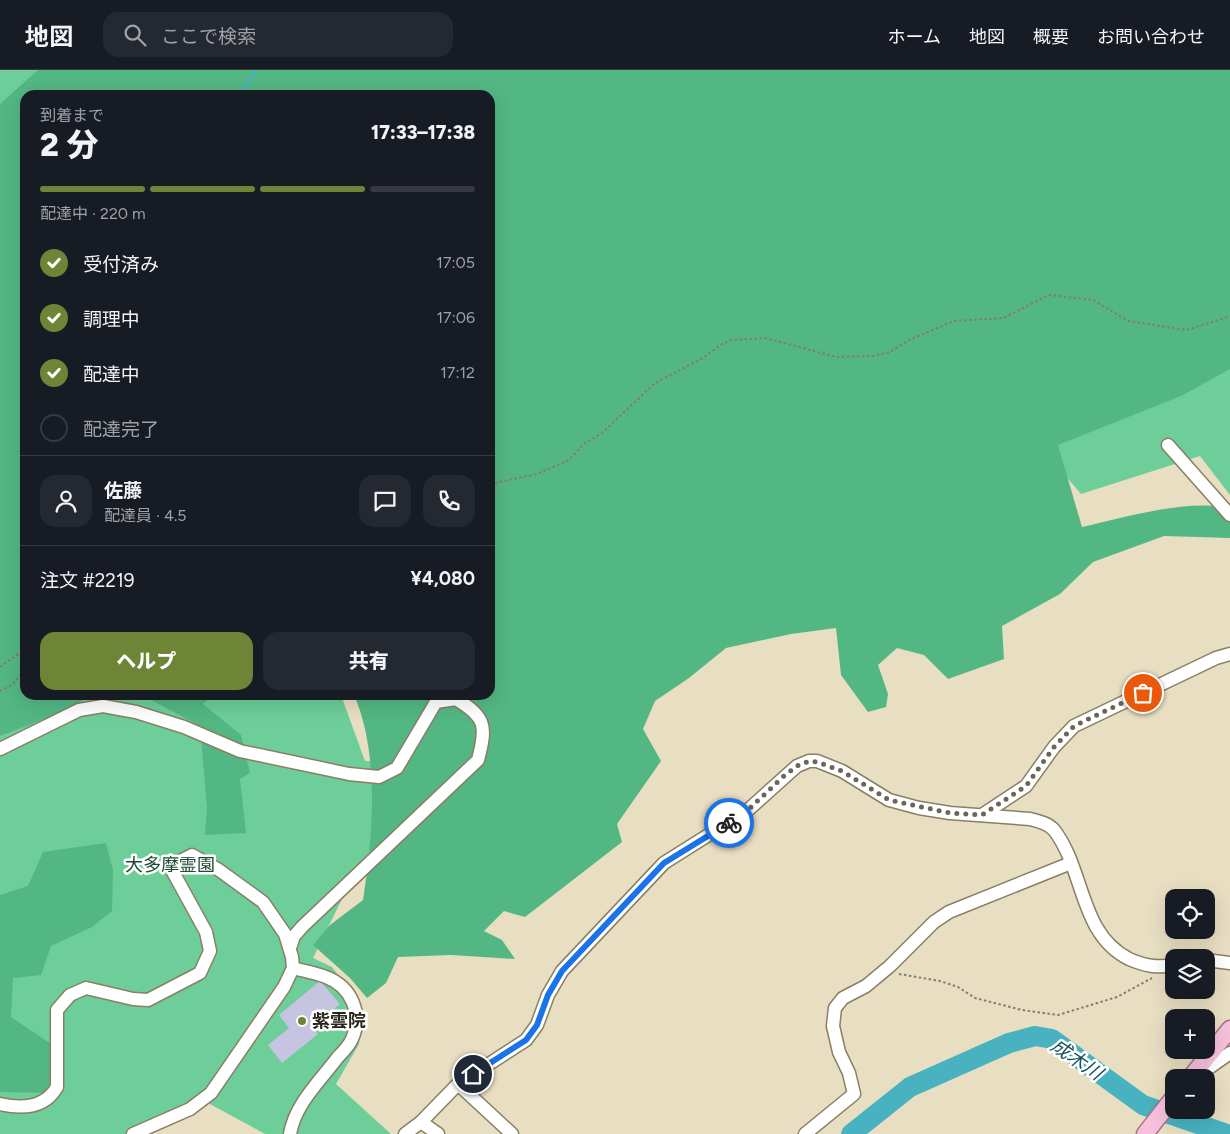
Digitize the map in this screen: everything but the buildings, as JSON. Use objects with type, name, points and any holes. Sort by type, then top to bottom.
[{"type":"main road","points":[[1197,1069],[1230,1029]]},
{"type":"main road","points":[[1145,1134],[1165,1108]]},
{"type":"street","points":[[1168,446],[1230,515]]},
{"type":"street","points":[[982,815],[1026,786],[1054,747],[1074,726],[1216,658],[1230,654]]},
{"type":"street","points":[[0,749],[79,710],[103,706],[136,712],[184,727],[240,751],[349,774],[378,777],[396,768],[436,702],[449,700]]},
{"type":"street","points":[[290,948],[294,936],[303,926],[478,760],[484,735],[476,711],[458,700]]},
{"type":"street","points":[[405,1134],[424,1127],[458,1084],[526,1040],[537,1025],[548,995],[562,971],[664,863],[748,810],[797,766],[809,761],[825,764],[842,771],[889,800],[950,813],[1030,819],[1042,822],[1053,829],[1071,863],[1097,930],[1113,950],[1140,964],[1165,966]]},
{"type":"street","points":[[0,1104],[36,1105],[47,1100],[54,1093],[57,1086],[58,1068],[57,1010],[70,995],[86,988],[133,999],[148,1000],[200,973],[210,951],[206,932],[173,872],[178,862],[192,856],[219,870],[263,902],[285,934],[290,948],[293,968],[284,988],[210,1092],[190,1109],[133,1134]]},
{"type":"street","points":[[805,1134],[854,1094],[849,1073],[838,1052],[833,1026],[835,1008],[843,998],[866,986],[884,972],[934,922],[949,912],[1071,863]]},
{"type":"street","points":[[1215,961],[1230,963]]},
{"type":"street","points":[[290,1134],[292,1121],[304,1101],[352,1040],[357,1019],[354,1000],[344,989],[328,977],[293,968]]},
{"type":"street","points":[[1202,1069],[1230,1053]]},
{"type":"street","points":[[458,1084],[512,1134]]},
{"type":"street","points":[[424,1127],[438,1134]]},
{"type":"path","points":[[495,483],[537,474],[569,460],[585,443],[602,433],[655,383],[703,358],[731,340],[766,338],[836,357],[873,356],[890,352],[909,340],[954,321],[1003,318],[1049,295],[1056,294],[1093,300],[1128,321],[1187,330],[1230,316]]},
{"type":"path","points":[[0,667],[20,653]]},
{"type":"path","points":[[0,691],[12,685],[20,676]]},
{"type":"path","points":[[884,972],[940,981],[958,987],[975,998],[1022,1010],[1058,1014],[1117,997],[1154,977],[1165,968]]},
{"type":"green space","points":[[0,70],[49,70],[30,90],[20,90],[20,107],[0,156]]},
{"type":"green space","points":[[38,70],[1230,70],[1230,369],[1181,396],[1058,445],[1082,527],[1156,510],[1175,507],[1213,506],[1230,508],[1230,538],[1164,536],[1093,562],[1060,594],[1002,626],[1004,659],[948,679],[924,655],[897,648],[878,665],[888,694],[886,707],[868,712],[841,675],[836,628],[791,634],[726,648],[689,678],[655,701],[643,729],[661,761],[617,824],[622,842],[525,917],[504,911],[484,931],[502,940],[515,959],[451,955],[398,957],[386,983],[367,998],[350,978],[313,945],[330,925],[363,900],[367,876],[372,796],[368,743],[356,700],[495,700],[495,90],[20,90],[20,700],[84,700],[55,715],[0,736],[0,104]]},
{"type":"green space","points":[[1230,360],[1230,495],[1200,456],[1081,494],[1041,447]]},
{"type":"green space","name":"大多摩霊園","points":[[65,700],[343,700],[365,761],[393,761],[474,700],[478,700],[359,879],[342,899],[313,958],[332,967],[362,1007],[359,1044],[336,1084],[391,1134],[265,1134],[208,1103],[138,1134],[0,1134],[0,736]]},
{"type":"green space","points":[[151,700],[207,700],[203,704],[241,735],[250,773],[240,779],[246,833],[205,835],[207,808],[200,726]]},
{"type":"green space","points":[[106,843],[113,870],[112,911],[92,927],[51,946],[41,975],[13,978],[11,1017],[54,1046],[51,1093],[0,1092],[0,895],[28,886],[43,852]]},
{"type":"waterway","points":[[243,90],[256,70]]},
{"type":"waterway","name":"成木川","points":[[851,1134],[910,1087],[1009,1043],[1035,1036],[1052,1039],[1143,1105],[1227,1134]]},
{"type":"way so far","points":[[729,823],[748,810],[784,776],[797,766],[809,761],[842,771],[876,794],[889,800],[919,808],[950,813],[982,815],[1026,786],[1054,747],[1074,726],[1091,716],[1143,693]]},
{"type":"place","name":"紫雲院","points":[[302,1021]]},
{"type":"route","points":[[473,1074],[526,1040],[537,1025],[548,995],[562,971],[646,880],[664,863],[729,823]]}]
